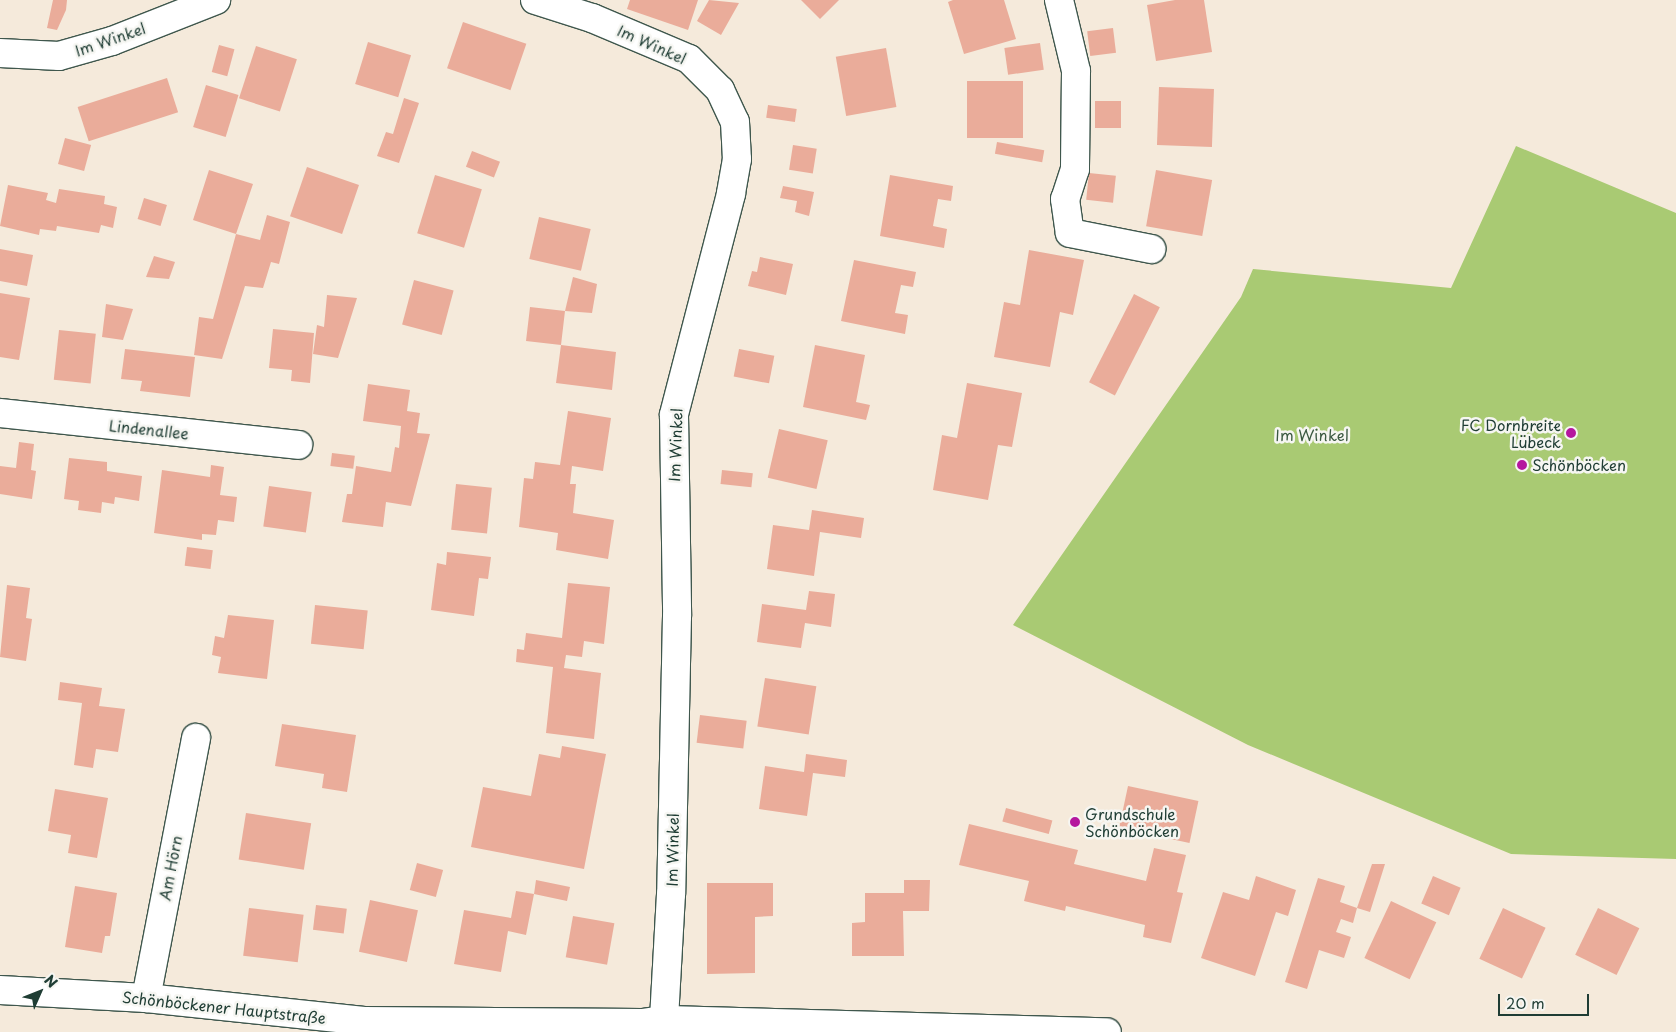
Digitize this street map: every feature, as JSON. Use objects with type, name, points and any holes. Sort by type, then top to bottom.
[{"type":"street","name":"Im Winkel","points":[[0,53],[59,56],[112,41],[216,0]]},
{"type":"street","name":"Im Winkel","points":[[535,0],[595,9],[689,59],[720,90],[735,122],[737,159],[731,194],[674,414],[676,634],[671,894],[648,1025]]},
{"type":"street","points":[[1059,0],[1076,71],[1075,169],[1065,199],[1070,234],[1151,249]]},
{"type":"street","name":"Lindenallee","points":[[0,413],[298,445]]},
{"type":"street","name":"Am Hörn","points":[[146,998],[196,738]]},
{"type":"street","name":"Schönböckener Hauptstraße","points":[[0,990],[146,998],[364,1021],[1107,1032]]},
{"type":"green space","name":"Schönböcken","points":[[1516,146],[1676,213],[1676,859],[1511,854],[1248,745],[1013,625],[1241,297],[1253,269],[1451,288]]},
{"type":"building","points":[[53,0],[67,0],[66,10],[57,30],[47,28]]},
{"type":"building","points":[[630,0],[698,0],[688,30],[627,9]]},
{"type":"building","points":[[709,0],[739,3],[721,35],[697,21]]},
{"type":"building","points":[[801,0],[839,0],[820,19]]},
{"type":"building","points":[[953,0],[1004,0],[1016,39],[964,54],[948,2]]},
{"type":"building","points":[[1175,0],[1204,0],[1212,52],[1156,61],[1147,5]]},
{"type":"building","points":[[463,22],[526,44],[510,90],[447,68]]},
{"type":"building","points":[[1113,28],[1116,53],[1090,56],[1087,31]]},
{"type":"building","points":[[368,42],[411,55],[398,97],[355,84]]},
{"type":"building","points":[[1040,43],[1044,70],[1008,75],[1004,48]]},
{"type":"building","points":[[219,45],[234,49],[227,76],[212,72]]},
{"type":"building","points":[[256,46],[297,59],[280,112],[239,98]]},
{"type":"building","points":[[886,48],[896,107],[846,116],[836,57]]},
{"type":"building","points":[[167,78],[178,112],[89,141],[78,107]]},
{"type":"building","points":[[967,81],[1023,81],[1023,138],[967,138]]},
{"type":"building","points":[[206,85],[239,95],[226,137],[193,127]]},
{"type":"building","points":[[1159,87],[1214,89],[1212,147],[1157,145]]},
{"type":"building","points":[[404,98],[419,103],[399,163],[377,156],[386,132],[393,134]]},
{"type":"building","points":[[1095,101],[1121,101],[1121,128],[1095,128]]},
{"type":"building","points":[[768,105],[797,109],[795,122],[766,118]]},
{"type":"building","points":[[65,138],[91,145],[84,171],[58,164]]},
{"type":"building","points":[[997,142],[1044,150],[1042,162],[995,154]]},
{"type":"building","points":[[793,145],[817,149],[813,173],[789,170]]},
{"type":"building","points":[[472,151],[500,162],[494,178],[466,167]]},
{"type":"building","points":[[307,167],[359,185],[342,234],[290,216]]},
{"type":"building","points":[[209,170],[253,184],[236,234],[193,220]]},
{"type":"building","points":[[1156,170],[1212,180],[1202,236],[1146,226]]},
{"type":"building","points":[[1089,173],[1116,176],[1113,203],[1086,200]]},
{"type":"building","points":[[435,175],[482,189],[464,248],[417,233]]},
{"type":"building","points":[[890,175],[953,186],[951,201],[938,199],[933,226],[947,229],[944,248],[880,236]]},
{"type":"building","points":[[8,185],[48,193],[46,200],[56,203],[59,189],[105,196],[104,204],[117,207],[113,228],[101,225],[99,233],[57,226],[56,231],[40,229],[39,235],[0,226]]},
{"type":"building","points":[[783,186],[814,192],[809,216],[795,212],[797,201],[780,198]]},
{"type":"building","points":[[144,198],[167,205],[161,226],[138,219]]},
{"type":"building","points":[[267,215],[290,222],[279,264],[271,262],[263,288],[245,286],[222,359],[194,355],[199,317],[213,319],[236,234],[260,240]]},
{"type":"building","points":[[539,217],[591,229],[581,271],[529,259]]},
{"type":"building","points":[[0,249],[33,255],[27,286],[0,281]]},
{"type":"building","points":[[1029,250],[1084,260],[1073,315],[1060,312],[1050,367],[994,357],[1004,302],[1020,305]]},
{"type":"building","points":[[154,256],[175,262],[169,279],[146,277]]},
{"type":"building","points":[[760,257],[793,264],[786,295],[748,286],[752,271],[757,272]]},
{"type":"building","points":[[854,260],[916,272],[913,287],[901,285],[895,313],[908,315],[905,334],[841,321]]},
{"type":"building","points":[[573,277],[597,284],[592,313],[565,311]]},
{"type":"building","points":[[414,280],[454,291],[442,335],[402,324]]},
{"type":"building","points":[[0,293],[30,298],[19,360],[0,357]]},
{"type":"building","points":[[1134,294],[1160,307],[1115,395],[1089,382]]},
{"type":"building","points":[[327,295],[357,298],[338,358],[313,354],[317,325],[324,327]]},
{"type":"building","points":[[106,304],[133,309],[123,340],[102,337]]},
{"type":"building","points":[[530,307],[565,311],[561,345],[526,341]]},
{"type":"building","points":[[273,329],[314,333],[310,383],[291,381],[292,370],[269,368]]},
{"type":"building","points":[[59,330],[96,334],[91,384],[54,380]]},
{"type":"building","points":[[561,345],[616,352],[612,390],[556,383]]},
{"type":"building","points":[[815,345],[865,355],[856,402],[870,405],[866,420],[803,407]]},
{"type":"building","points":[[125,349],[195,357],[190,397],[140,391],[142,381],[121,379]]},
{"type":"building","points":[[739,349],[774,356],[769,383],[734,376]]},
{"type":"building","points":[[967,383],[1022,393],[1012,447],[998,445],[988,500],[933,490],[942,435],[957,438]]},
{"type":"building","points":[[368,384],[410,390],[407,411],[420,413],[417,433],[430,434],[411,506],[386,502],[383,527],[342,522],[347,494],[352,494],[356,466],[391,472],[395,447],[399,448],[401,426],[363,421]]},
{"type":"building","points":[[568,411],[611,418],[603,471],[572,466],[570,484],[576,484],[573,513],[614,520],[608,559],[556,550],[558,533],[519,527],[524,478],[533,479],[535,462],[560,465]]},
{"type":"building","points":[[779,429],[828,440],[816,489],[768,478]]},
{"type":"building","points":[[19,442],[34,444],[31,470],[36,471],[32,499],[0,494],[0,466],[16,468]]},
{"type":"building","points":[[332,453],[355,456],[353,469],[330,466]]},
{"type":"building","points":[[69,458],[107,462],[107,471],[142,476],[139,501],[115,497],[114,504],[102,502],[101,513],[78,510],[79,501],[64,499]]},
{"type":"building","points":[[211,465],[224,467],[220,495],[237,497],[234,522],[218,520],[216,535],[202,534],[202,540],[154,533],[162,470],[210,477]]},
{"type":"building","points":[[722,470],[753,473],[751,487],[721,484]]},
{"type":"building","points":[[456,484],[492,488],[487,534],[451,530]]},
{"type":"building","points":[[269,486],[312,492],[306,533],[263,527]]},
{"type":"building","points":[[812,510],[864,518],[861,538],[820,532],[814,576],[767,569],[773,525],[809,530]]},
{"type":"building","points":[[187,547],[213,550],[210,569],[185,566]]},
{"type":"building","points":[[447,552],[491,557],[488,579],[479,578],[474,616],[431,610],[437,563],[446,565]]},
{"type":"building","points":[[568,583],[610,587],[604,644],[584,641],[582,657],[566,655],[564,668],[601,673],[594,739],[546,733],[553,667],[516,662],[517,649],[524,650],[526,633],[562,638]]},
{"type":"building","points":[[7,585],[30,588],[26,618],[32,619],[26,661],[0,657]]},
{"type":"building","points":[[809,591],[835,594],[831,627],[805,623],[801,648],[757,642],[762,604],[806,610]]},
{"type":"building","points":[[315,605],[368,611],[364,649],[311,644]]},
{"type":"building","points":[[228,615],[274,620],[267,679],[218,673],[221,657],[212,655],[215,636],[224,638]]},
{"type":"building","points":[[765,678],[816,686],[809,735],[757,726]]},
{"type":"building","points":[[60,682],[102,688],[99,706],[125,709],[118,752],[96,749],[93,768],[74,765],[82,703],[58,700]]},
{"type":"building","points":[[700,715],[747,721],[743,749],[697,743]]},
{"type":"building","points":[[282,724],[356,735],[347,792],[322,788],[324,774],[275,766]]},
{"type":"building","points":[[562,746],[606,754],[584,869],[471,847],[483,787],[531,796],[539,754],[560,758]]},
{"type":"building","points":[[806,754],[847,760],[845,777],[813,773],[807,816],[759,809],[765,766],[804,772]]},
{"type":"building","points":[[1128,786],[1198,801],[1189,843],[1119,828]]},
{"type":"building","points":[[55,789],[108,798],[97,858],[68,853],[71,835],[48,831]]},
{"type":"building","points":[[1006,808],[1052,820],[1049,834],[1002,822]]},
{"type":"building","points":[[246,813],[311,823],[304,870],[239,859]]},
{"type":"building","points":[[969,824],[1078,850],[1074,864],[1146,881],[1154,848],[1186,855],[1177,892],[1183,893],[1171,943],[1143,937],[1145,925],[1066,906],[1065,911],[1024,901],[1029,881],[959,865]]},
{"type":"building","points":[[417,863],[443,870],[436,897],[410,890]]},
{"type":"building","points":[[1372,864],[1385,864],[1370,912],[1357,908]]},
{"type":"building","points":[[1256,876],[1296,890],[1288,916],[1276,912],[1255,976],[1201,958],[1223,892],[1249,900]]},
{"type":"building","points":[[1433,876],[1461,888],[1449,915],[1421,904]]},
{"type":"building","points":[[1318,878],[1345,886],[1340,902],[1357,908],[1353,923],[1341,919],[1336,932],[1351,937],[1344,958],[1319,950],[1307,989],[1285,982]]},
{"type":"building","points":[[536,880],[570,887],[567,901],[534,894]]},
{"type":"building","points":[[904,880],[930,880],[929,911],[903,911],[904,956],[852,956],[852,923],[865,922],[865,893],[904,893]]},
{"type":"building","points":[[707,883],[773,883],[773,916],[755,917],[755,973],[707,974]]},
{"type":"building","points":[[75,886],[117,893],[110,936],[105,936],[102,953],[65,947]]},
{"type":"building","points":[[516,891],[534,894],[526,935],[508,931],[501,972],[454,964],[464,910],[511,918]]},
{"type":"building","points":[[370,900],[418,910],[407,962],[359,952]]},
{"type":"building","points":[[1391,901],[1436,922],[1410,979],[1364,958]]},
{"type":"building","points":[[316,905],[347,909],[344,934],[313,930]]},
{"type":"building","points":[[249,908],[304,915],[298,962],[243,956]]},
{"type":"building","points":[[1503,908],[1546,928],[1522,979],[1479,959]]},
{"type":"building","points":[[1598,908],[1639,928],[1617,975],[1575,955]]},
{"type":"building","points":[[573,916],[614,923],[607,965],[566,957]]},
{"type":"place","name":"FC Dornbreite Lübeck","points":[[1571,433]]},
{"type":"place","name":"Schönböcken","points":[[1522,465]]},
{"type":"place","name":"Grundschule Schönböcken","points":[[1075,822]]}]
